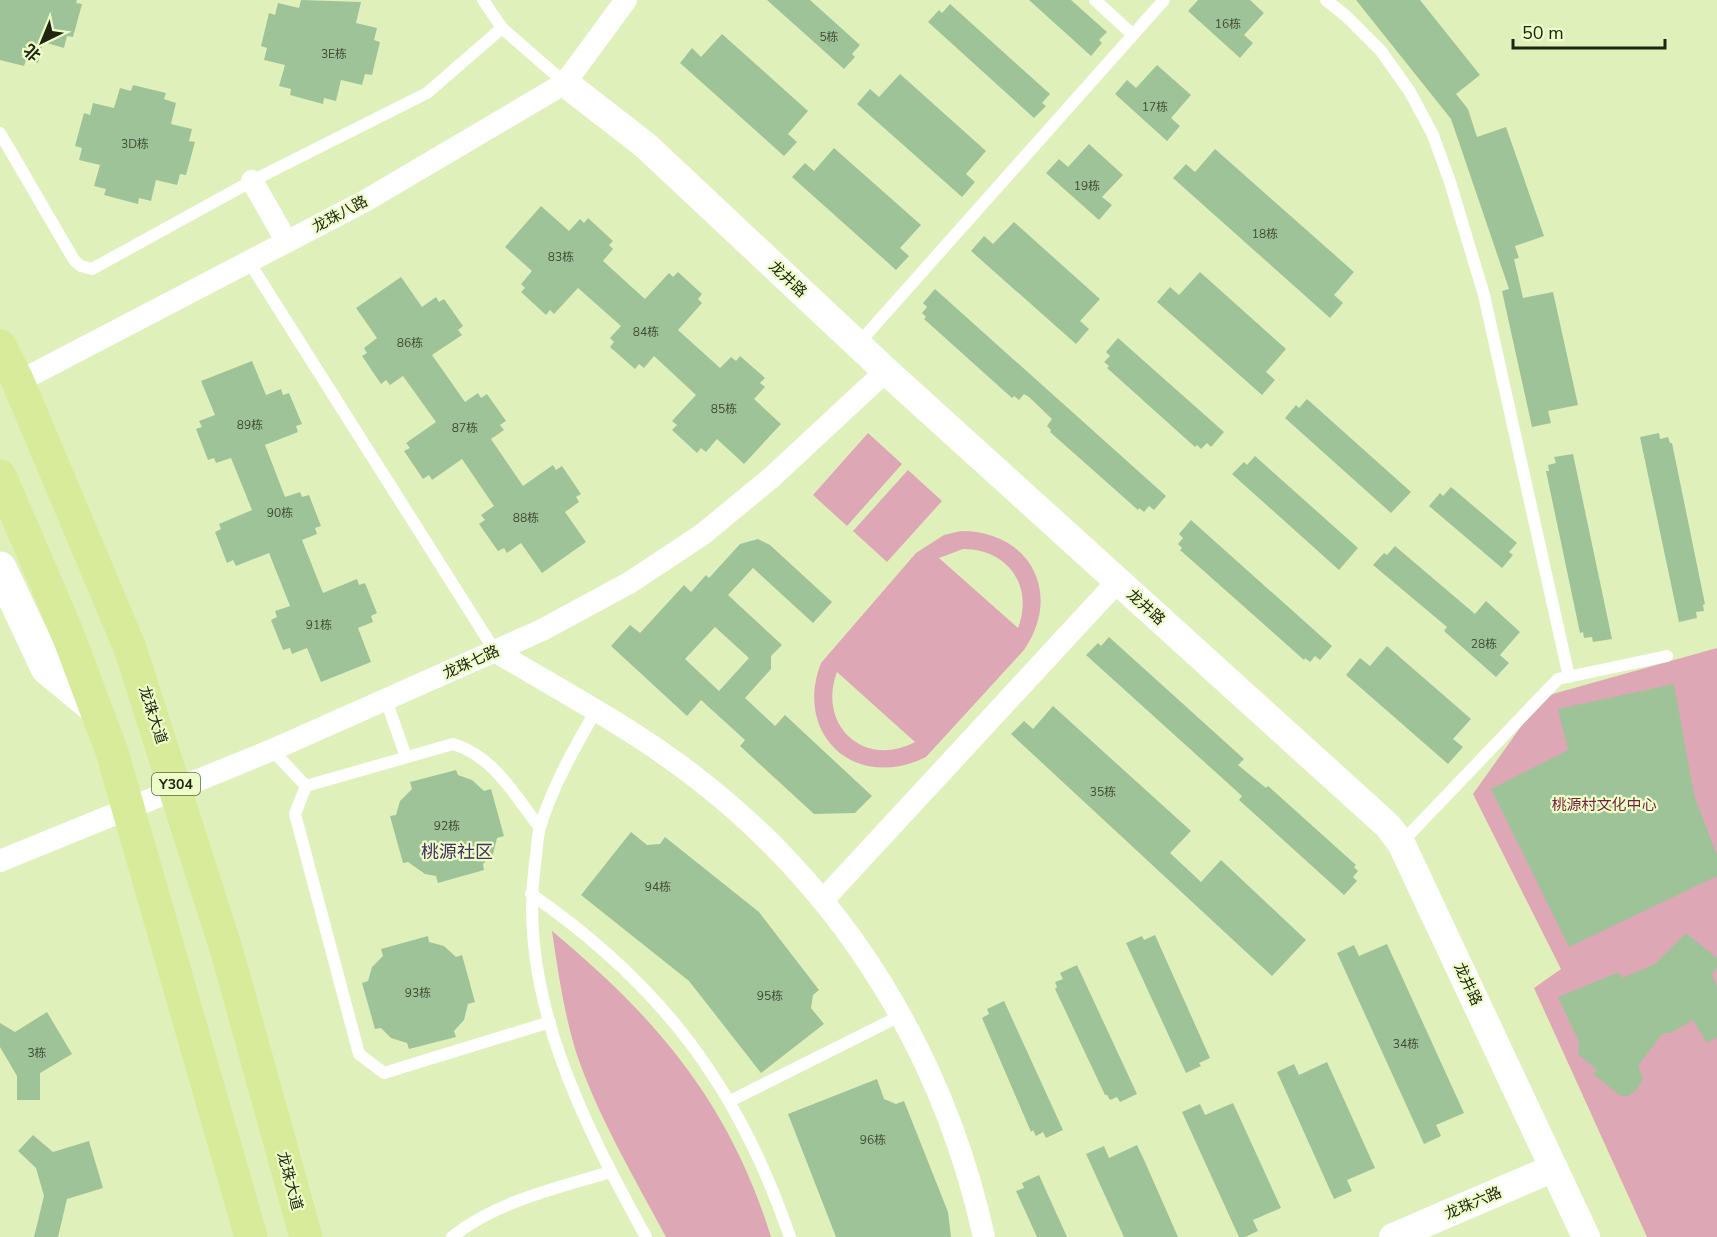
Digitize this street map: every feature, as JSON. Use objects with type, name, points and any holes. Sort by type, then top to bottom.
[{"type":"main road","name":"龙珠大道","points":[[0,346],[18,382],[130,648],[177,788],[227,952],[306,1237]]},
{"type":"main road","points":[[0,476],[67,632],[129,807],[251,1237]]},
{"type":"main road","points":[[0,568],[47,668],[94,707]]},
{"type":"street","name":"龙珠八路","points":[[18,382],[365,201],[564,83],[626,0]]},
{"type":"street","name":"龙井路","points":[[564,83],[645,145],[886,371],[1388,826],[1401,843],[1586,1237]]},
{"type":"street","points":[[252,181],[287,242]]},
{"type":"street","name":"龙珠七路","points":[[0,861],[272,750],[542,630],[629,584],[703,534],[789,462],[886,371]]},
{"type":"street","points":[[823,900],[1118,582]]},
{"type":"street","points":[[495,651],[665,755],[730,805],[789,862],[823,900],[876,972],[902,1015],[953,1126],[984,1237]]},
{"type":"street","name":"龙珠六路","points":[[1393,1237],[1554,1168]]},
{"type":"lane","points":[[483,0],[502,28],[564,83]]},
{"type":"lane","points":[[1095,0],[1133,35]]},
{"type":"lane","points":[[858,345],[1164,0]]},
{"type":"lane","points":[[1326,0],[1346,16],[1381,51],[1410,92],[1433,135],[1447,173],[1484,295],[1569,677]]},
{"type":"lane","points":[[0,134],[74,260],[81,266],[92,269],[252,181],[427,93],[502,28]]},
{"type":"lane","points":[[249,262],[495,651]]},
{"type":"lane","points":[[1401,843],[1558,679],[1667,656]]},
{"type":"lane","points":[[386,699],[406,758]]},
{"type":"lane","points":[[595,711],[563,767],[540,828],[531,894],[536,962],[550,1022],[571,1088],[610,1172],[646,1237]]},
{"type":"lane","points":[[306,786],[453,744],[471,749],[489,763],[540,828]]},
{"type":"lane","points":[[272,750],[306,786]]},
{"type":"lane","points":[[306,786],[295,814],[359,1054],[384,1072],[550,1022]]},
{"type":"lane","points":[[531,894],[570,921],[643,986],[681,1029],[730,1101],[754,1146],[790,1237]]},
{"type":"lane","points":[[730,1101],[902,1015]]},
{"type":"lane","points":[[452,1237],[474,1220],[499,1207],[610,1172]]},
{"type":"green space","points":[[868,433],[902,464],[847,526],[813,495]]},
{"type":"green space","points":[[908,470],[942,501],[887,562],[853,531]]},
{"type":"green space","points":[[961,531],[985,534],[1005,542],[1022,554],[1033,569],[1039,587],[1040,607],[1035,629],[1024,650],[926,757],[900,766],[876,767],[855,762],[837,750],[823,734],[816,713],[815,689],[821,663],[916,553],[944,535]],"holes":[[[963,549],[993,555],[1013,573],[1022,598],[1022,613],[1018,628],[939,558]],[[837,672],[915,742],[896,749],[878,750],[863,746],[849,737],[839,725],[834,709],[833,691]]]},
{"type":"green space","name":"桃源村文化中心","points":[[1717,648],[1717,1237],[1647,1237],[1534,988],[1561,969],[1473,794],[1542,697]]},
{"type":"green space","points":[[552,931],[625,997],[686,1067],[734,1145],[754,1189],[771,1237],[666,1237],[617,1146],[576,1052],[559,977]]},
{"type":"building","points":[[0,0],[77,0],[76,3],[82,4],[73,37],[67,36],[64,48],[43,42],[38,63],[26,60],[24,66],[0,60]]},
{"type":"building","points":[[301,0],[361,2],[356,23],[377,28],[374,40],[380,42],[372,75],[365,74],[362,85],[341,80],[336,101],[324,98],[323,104],[290,95],[291,89],[279,86],[285,65],[264,60],[267,48],[261,46],[269,13],[275,15],[278,3],[299,8]]},
{"type":"building","points":[[767,0],[810,0],[860,45],[852,54],[855,57],[844,69]]},
{"type":"building","points":[[1029,0],[1071,0],[1107,32],[1099,40],[1102,43],[1091,56]]},
{"type":"building","points":[[1198,0],[1250,0],[1264,13],[1244,35],[1253,43],[1240,58],[1188,11]]},
{"type":"building","points":[[1356,0],[1420,0],[1480,75],[1456,94],[1468,109],[1477,137],[1506,127],[1544,236],[1515,246],[1519,258],[1514,259],[1523,298],[1553,292],[1578,405],[1548,411],[1551,423],[1532,427],[1502,291],[1509,289],[1451,119]]},
{"type":"building","points":[[950,4],[1050,94],[1042,103],[1046,106],[1034,118],[928,22],[939,10],[942,13]]},
{"type":"building","points":[[722,34],[808,111],[788,134],[797,142],[784,156],[680,63],[692,48],[701,57]]},
{"type":"building","points":[[1157,65],[1191,95],[1171,118],[1180,126],[1167,141],[1115,94],[1127,80],[1136,88]]},
{"type":"building","points":[[900,74],[986,151],[966,174],[975,182],[962,197],[857,104],[870,89],[879,97]]},
{"type":"building","points":[[133,85],[166,93],[164,99],[176,103],[171,124],[192,129],[189,141],[195,142],[186,175],[180,174],[177,185],[156,180],[151,201],[139,198],[138,204],[104,195],[106,189],[94,186],[100,165],[79,160],[82,148],[75,146],[84,113],[90,115],[93,103],[114,108],[120,88],[131,91]]},
{"type":"building","points":[[1089,144],[1123,175],[1102,197],[1112,205],[1099,220],[1046,173],[1059,159],[1068,167]]},
{"type":"building","points":[[834,148],[921,225],[900,248],[909,256],[896,270],[792,177],[805,163],[814,171]]},
{"type":"building","points":[[1215,149],[1354,272],[1334,295],[1343,303],[1330,318],[1173,178],[1186,164],[1195,172]]},
{"type":"building","points":[[541,206],[569,231],[580,219],[584,223],[588,218],[613,241],[609,245],[613,249],[603,261],[645,299],[669,273],[673,277],[678,272],[702,294],[698,299],[702,303],[678,330],[720,368],[731,357],[736,361],[740,356],[765,378],[760,383],[765,387],[754,399],[781,424],[744,464],[717,439],[706,452],[701,448],[697,453],[672,430],[677,425],[672,421],[696,395],[654,356],[644,368],[639,364],[635,369],[610,347],[614,342],[610,338],[621,326],[578,288],[554,314],[550,310],[546,315],[521,292],[525,288],[521,284],[532,271],[505,247]]},
{"type":"building","points":[[1014,222],[1100,299],[1080,321],[1089,329],[1076,344],[971,251],[984,236],[993,244]]},
{"type":"building","points":[[1200,272],[1286,349],[1266,372],[1275,380],[1262,395],[1157,302],[1170,287],[1179,295]]},
{"type":"building","points":[[401,277],[422,307],[436,297],[439,302],[444,299],[463,326],[458,330],[462,335],[432,355],[465,402],[478,393],[481,398],[487,394],[506,421],[500,425],[504,430],[491,439],[523,486],[553,465],[556,470],[562,466],[581,494],[576,497],[579,502],[565,512],[586,542],[542,573],[521,543],[507,553],[504,548],[498,551],[479,524],[485,520],[481,515],[494,506],[462,459],[432,480],[429,475],[423,479],[404,451],[410,448],[406,443],[436,422],[403,376],[390,385],[386,380],[381,384],[362,356],[367,353],[364,348],[377,338],[356,308]]},
{"type":"building","points":[[935,289],[1166,496],[1154,510],[1149,506],[1144,512],[1139,508],[1138,510],[1050,432],[1047,426],[1052,419],[1029,397],[1024,394],[1019,400],[1014,396],[1012,398],[924,319],[926,317],[922,313],[927,307],[923,303]]},
{"type":"building","points":[[1118,338],[1224,432],[1211,447],[1207,443],[1201,449],[1197,445],[1195,447],[1107,368],[1109,366],[1104,362],[1110,356],[1106,352]]},
{"type":"building","points":[[252,361],[266,395],[281,389],[283,395],[289,393],[302,424],[296,426],[298,432],[265,445],[285,497],[300,492],[302,497],[309,495],[321,526],[315,528],[317,534],[302,540],[323,593],[357,579],[359,585],[365,583],[377,613],[371,616],[373,622],[358,628],[371,662],[321,682],[307,648],[292,654],[290,648],[283,650],[271,620],[277,617],[275,611],[290,606],[269,553],[236,566],[233,560],[227,563],[215,532],[221,529],[219,524],[252,510],[231,458],[216,463],[214,458],[208,460],[196,429],[202,427],[199,421],[215,415],[201,381]]},
{"type":"building","points":[[1307,399],[1411,492],[1391,513],[1285,418],[1296,405],[1299,408]]},
{"type":"building","points":[[1659,433],[1660,439],[1668,437],[1672,443],[1705,604],[1703,605],[1704,611],[1696,612],[1697,618],[1679,622],[1640,437]]},
{"type":"building","points":[[1573,454],[1612,639],[1593,642],[1592,637],[1584,638],[1583,632],[1580,633],[1546,471],[1549,471],[1548,465],[1556,463],[1554,457]]},
{"type":"building","points":[[1255,456],[1358,548],[1339,570],[1232,474],[1244,462],[1247,465]]},
{"type":"building","points":[[1451,487],[1517,543],[1509,552],[1513,555],[1502,568],[1429,506],[1440,493],[1443,496]]},
{"type":"building","points":[[1191,520],[1332,646],[1320,660],[1315,656],[1310,662],[1305,658],[1304,660],[1180,550],[1182,548],[1178,544],[1183,538],[1179,534]]},
{"type":"building","points":[[758,539],[770,545],[832,602],[813,623],[753,568],[728,595],[782,645],[771,656],[771,669],[745,698],[775,726],[785,715],[872,796],[855,813],[814,814],[740,746],[745,740],[701,700],[687,716],[611,646],[630,625],[640,633],[684,585],[691,592],[706,575],[709,578],[740,544]],"holes":[[[715,627],[749,658],[719,691],[685,659]]]},
{"type":"building","points":[[1395,546],[1475,614],[1486,601],[1520,632],[1500,655],[1509,663],[1496,677],[1444,631],[1447,627],[1373,565],[1384,553],[1387,555]]},
{"type":"building","points":[[1109,637],[1244,759],[1238,765],[1266,788],[1268,786],[1356,865],[1354,867],[1358,871],[1353,877],[1357,881],[1344,895],[1239,800],[1242,796],[1086,655],[1098,643],[1101,646]]},
{"type":"building","points":[[1387,646],[1471,719],[1453,739],[1463,747],[1448,764],[1346,675],[1360,658],[1370,666]]},
{"type":"building","points":[[1674,684],[1694,795],[1717,855],[1717,876],[1569,947],[1491,789],[1568,750],[1558,709]]},
{"type":"building","points":[[1053,706],[1191,831],[1170,853],[1201,882],[1221,860],[1306,940],[1272,976],[1011,734],[1024,721],[1033,729]]},
{"type":"building","points":[[456,770],[458,775],[472,780],[484,791],[491,789],[504,836],[497,838],[493,854],[483,864],[484,870],[438,883],[436,876],[425,874],[408,862],[403,863],[390,816],[396,815],[400,801],[412,789],[410,782]]},
{"type":"building","points":[[631,832],[647,845],[660,844],[665,837],[759,912],[819,990],[813,995],[811,1008],[824,1024],[761,1073],[689,981],[581,895]]},
{"type":"building","points":[[1686,933],[1717,958],[1717,967],[1712,974],[1717,987],[1717,1037],[1707,1043],[1693,1020],[1670,1033],[1663,1033],[1638,1066],[1643,1078],[1638,1088],[1629,1096],[1621,1096],[1593,1074],[1597,1070],[1578,1054],[1579,1042],[1558,997],[1619,972],[1622,978],[1655,964]]},
{"type":"building","points":[[1155,935],[1210,1058],[1199,1063],[1201,1066],[1186,1073],[1126,943],[1142,936],[1144,940]]},
{"type":"building","points":[[428,936],[429,942],[444,946],[456,957],[462,955],[475,1002],[468,1004],[464,1020],[454,1031],[456,1037],[409,1049],[407,1043],[391,1038],[381,1028],[375,1029],[362,983],[368,981],[372,967],[383,956],[381,949]]},
{"type":"building","points":[[1387,944],[1464,1113],[1436,1125],[1441,1136],[1424,1144],[1337,953],[1354,945],[1359,956]]},
{"type":"building","points":[[1077,965],[1137,1094],[1120,1102],[1117,1097],[1110,1100],[1105,1095],[1055,989],[1057,987],[1055,982],[1063,979],[1060,973]]},
{"type":"building","points":[[1004,1001],[1063,1130],[1046,1138],[1043,1132],[1036,1136],[1033,1130],[1031,1132],[982,1018],[989,1014],[987,1009]]},
{"type":"building","points":[[47,1012],[72,1054],[40,1073],[40,1100],[17,1100],[17,1076],[0,1047],[0,1023],[15,1032]]},
{"type":"building","points":[[1327,1062],[1375,1168],[1347,1180],[1352,1191],[1334,1199],[1277,1072],[1294,1064],[1299,1075]]},
{"type":"building","points":[[877,1079],[884,1099],[896,1104],[904,1101],[948,1212],[951,1237],[836,1237],[788,1114]]},
{"type":"building","points":[[1233,1103],[1281,1208],[1253,1220],[1258,1231],[1245,1237],[1239,1237],[1182,1112],[1200,1104],[1205,1115]]},
{"type":"building","points":[[33,1135],[53,1152],[89,1141],[103,1188],[67,1199],[58,1237],[34,1237],[44,1196],[36,1168],[18,1151]]},
{"type":"building","points":[[1137,1145],[1178,1237],[1124,1237],[1086,1154],[1104,1146],[1109,1158]]},
{"type":"building","points":[[1039,1175],[1067,1237],[1037,1237],[1016,1191],[1024,1188],[1022,1183]]},
{"type":"district","name":"桃源社区","points":[[457,852]]}]
